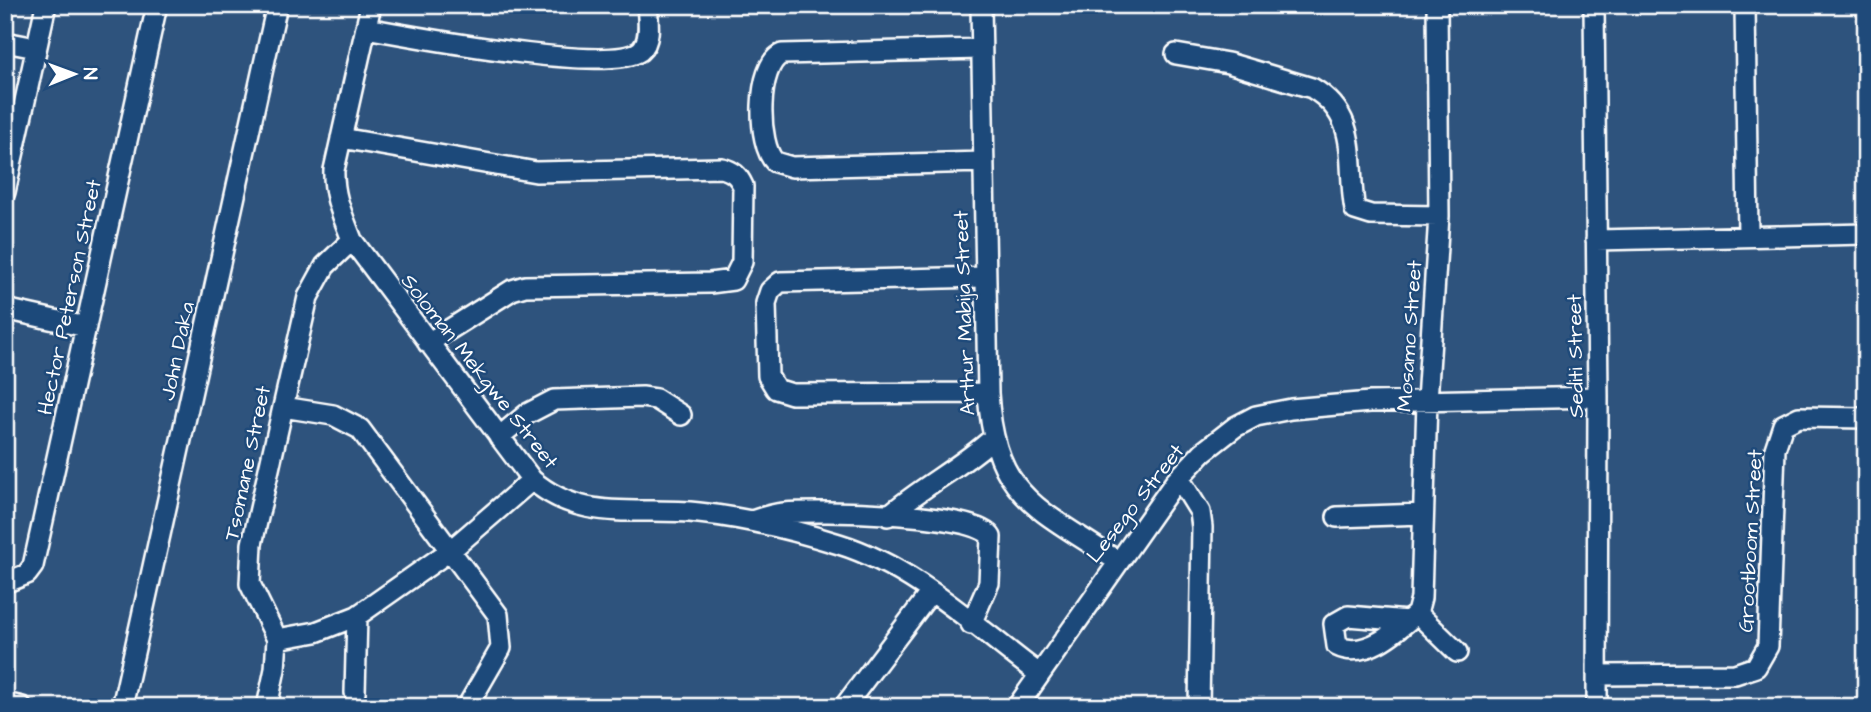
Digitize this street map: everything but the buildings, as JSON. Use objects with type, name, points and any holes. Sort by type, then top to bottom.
[{"type":"street","points":[[5,192],[10,153],[46,5]]},
{"type":"street","name":"Hector Peterson Street","points":[[5,583],[19,580],[33,566],[157,5]]},
{"type":"street","name":"John Daka","points":[[122,707],[277,5]]},
{"type":"street","name":"Soloman Mekgwe Street","points":[[371,5],[341,138],[333,188],[352,240],[532,480],[551,496],[574,506],[630,512],[697,513],[751,521],[841,545],[871,557],[931,592],[1039,674]]},
{"type":"street","points":[[366,28],[514,52],[622,57],[642,50],[647,42],[647,5]]},
{"type":"street","name":"Arthur Mabija Street","points":[[981,5],[988,393],[993,438],[1001,464],[1022,495],[1117,561]]},
{"type":"street","name":"Mosamo Street","points":[[1437,5],[1439,216],[1427,401],[1421,598],[1412,617],[1457,652]]},
{"type":"street","name":"Sediti Street","points":[[1594,5],[1598,397],[1597,707]]},
{"type":"street","points":[[1745,5],[1748,236]]},
{"type":"street","points":[[5,42],[36,48]]},
{"type":"street","points":[[981,50],[782,54],[774,57],[768,65],[763,86],[764,146],[775,162],[792,167],[984,162]]},
{"type":"street","points":[[1176,54],[1228,63],[1312,88],[1324,95],[1339,114],[1349,138],[1355,210],[1371,215],[1439,216]]},
{"type":"street","points":[[341,138],[537,172],[722,168],[732,170],[743,186],[742,262],[733,280],[710,283],[525,286],[512,290],[428,343]]},
{"type":"street","points":[[1596,240],[1866,234]]},
{"type":"street","name":"Tsomane Street","points":[[278,639],[255,596],[249,569],[308,297],[325,267],[352,240]]},
{"type":"street","points":[[985,277],[780,282],[770,291],[766,303],[768,376],[776,389],[792,394],[988,393]]},
{"type":"street","points":[[5,309],[86,327]]},
{"type":"street","points":[[499,437],[527,414],[554,400],[642,397],[656,400],[681,415]]},
{"type":"street","name":"Lesego Street","points":[[1017,707],[1117,561],[1179,478],[1213,443],[1256,416],[1320,405],[1598,397]]},
{"type":"street","points":[[283,407],[333,415],[352,423],[498,615],[502,638],[496,659],[467,707]]},
{"type":"street","name":"Grootboom Street","points":[[1597,675],[1735,674],[1756,667],[1768,646],[1775,449],[1783,425],[1799,417],[1866,418]]},
{"type":"street","points":[[887,516],[928,483],[967,462],[993,438]]},
{"type":"street","points":[[1179,478],[1200,512],[1202,527],[1199,707]]},
{"type":"street","points":[[267,707],[278,639],[316,632],[357,616],[451,550],[532,480]]},
{"type":"street","points":[[751,521],[786,512],[887,516],[918,514],[982,527],[988,532],[991,546],[989,583],[971,624]]},
{"type":"street","points":[[1337,517],[1423,514]]},
{"type":"street","points":[[844,707],[931,592]]},
{"type":"street","points":[[355,693],[357,616]]},
{"type":"street","points":[[5,703],[22,707]]}]
